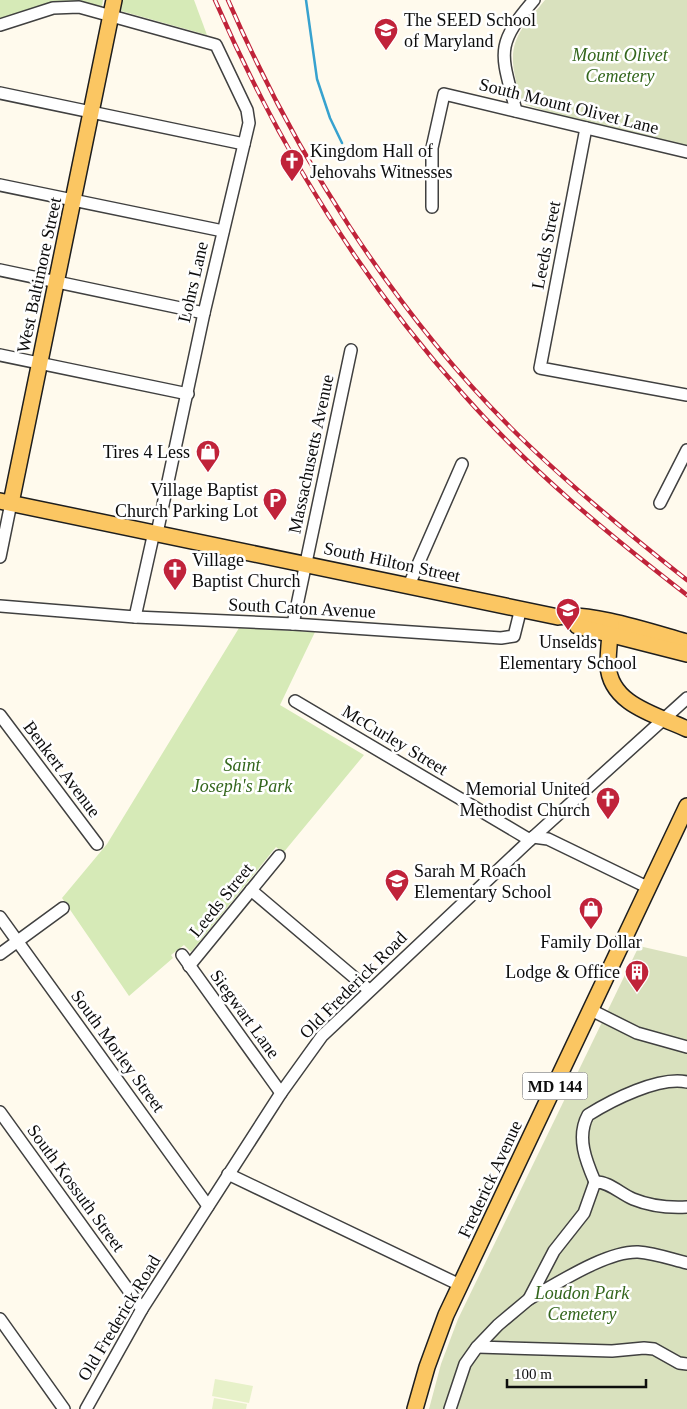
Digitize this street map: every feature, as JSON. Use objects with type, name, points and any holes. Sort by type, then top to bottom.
[{"type":"main road","name":"West Baltimore Street","points":[[6,502],[40,363],[113,8]]},
{"type":"main road","name":"South Hilton Street","points":[[6,502],[521,608],[558,617],[566,623],[611,628],[687,642]]},
{"type":"main road","name":"South Hilton Street","points":[[611,628],[687,654]]},
{"type":"main road","points":[[611,628],[608,665],[614,690],[633,704],[687,729]]},
{"type":"main road","name":"Frederick Avenue","points":[[415,1409],[435,1342],[460,1284],[687,806]]},
{"type":"street","points":[[516,111],[503,58],[504,48],[510,28],[534,0]]},
{"type":"street","points":[[0,25],[34,13],[65,6],[113,8]]},
{"type":"street","name":"Lohrs Lane","points":[[113,8],[216,45],[248,116],[244,144],[204,312],[188,394],[135,617]]},
{"type":"street","points":[[0,93],[244,144]]},
{"type":"street","name":"South Mount Olivet Lane","points":[[432,206],[432,148],[444,94],[687,152]]},
{"type":"street","name":"Leeds Street","points":[[586,128],[540,368],[687,395]]},
{"type":"street","points":[[0,185],[223,232]]},
{"type":"street","points":[[0,270],[204,312]]},
{"type":"street","name":"Massachusetts Avenue","points":[[293,624],[351,350]]},
{"type":"street","points":[[0,355],[188,394]]},
{"type":"street","points":[[660,503],[687,450]]},
{"type":"street","points":[[410,585],[462,464]]},
{"type":"street","name":"West Baltimore Street","points":[[0,557],[6,502]]},
{"type":"street","name":"South Caton Avenue","points":[[0,606],[135,617],[293,624],[509,638],[516,630],[521,608]]},
{"type":"street","name":"Old Frederick Road","points":[[86,1409],[142,1309],[281,1093],[322,1036],[531,838],[687,698]]},
{"type":"street","name":"McCurley Street","points":[[295,701],[531,838],[548,839],[649,888]]},
{"type":"street","name":"Benkert Avenue","points":[[0,715],[97,844]]},
{"type":"street","name":"Leeds Street","points":[[189,966],[279,856]]},
{"type":"street","points":[[251,890],[369,990]]},
{"type":"street","points":[[0,954],[63,908]]},
{"type":"street","name":"South Morley Street","points":[[0,917],[208,1206]]},
{"type":"street","name":"Siegwart Lane","points":[[182,955],[281,1093]]},
{"type":"street","points":[[591,1010],[637,1033],[687,1047]]},
{"type":"street","points":[[529,1299],[549,1258],[584,1213],[595,1182],[584,1156],[583,1125],[588,1115],[650,1086],[676,1080],[687,1082]]},
{"type":"street","name":"South Kossuth Street","points":[[0,1112],[142,1309]]},
{"type":"street","points":[[228,1174],[460,1284]]},
{"type":"street","points":[[595,1182],[605,1183],[635,1200],[657,1206],[687,1208]]},
{"type":"street","points":[[450,1409],[465,1364],[477,1347],[529,1299],[593,1265],[627,1253],[644,1252],[687,1263]]},
{"type":"street","points":[[0,1319],[64,1409]]},
{"type":"street","points":[[477,1347],[612,1351],[644,1348],[654,1349],[679,1363],[687,1364]]},
{"type":"green space","points":[[0,0],[103,0],[102,6],[63,4],[25,11],[0,19]]},
{"type":"green space","points":[[122,0],[194,0],[207,35],[121,11]]},
{"type":"green space","name":"Mount Olivet Cemetery","points":[[545,0],[687,0],[687,148],[608,130],[526,105],[517,88],[513,53],[515,43],[524,26]]},
{"type":"green space","name":"Saint Joseph's Park","points":[[239,628],[315,632],[280,705],[364,755],[283,853],[276,847],[191,952],[184,945],[171,955],[173,958],[129,996],[62,898],[107,844]]},
{"type":"green space","name":"Loudon Park Cemetery","points":[[639,946],[687,957],[687,1409],[429,1409],[441,1364],[458,1319]]},
{"type":"green space","points":[[215,1379],[253,1386],[249,1403],[212,1396]]},
{"type":"green space","points":[[214,1398],[247,1404],[246,1409],[212,1409]]},
{"type":"waterway","points":[[306,0],[317,79],[330,118],[342,143]]},
{"type":"railway","points":[[215,0],[265,106],[293,157],[355,256],[425,350],[489,422],[542,475],[599,525],[687,595]]},
{"type":"railway","points":[[228,0],[284,116],[315,172],[386,280],[425,331],[466,380],[510,427],[552,467],[641,544],[687,580]]},
{"type":"place","name":"The SEED School of Maryland","points":[[386,51]]},
{"type":"place","name":"Kingdom Hall of Jehovahs Witnesses","points":[[292,182]]},
{"type":"place","name":"Tires 4 Less","points":[[208,473]]},
{"type":"place","name":"Village Baptist Church Parking Lot","points":[[275,521]]},
{"type":"place","name":"Village Baptist Church","points":[[175,591]]},
{"type":"place","name":"Unselds Elementary School","points":[[568,631]]},
{"type":"place","name":"Memorial United Methodist Church","points":[[608,820]]},
{"type":"place","name":"Sarah M Roach Elementary School","points":[[397,902]]},
{"type":"place","name":"Family Dollar","points":[[591,930]]},
{"type":"place","name":"Lodge & Office","points":[[637,993]]}]
